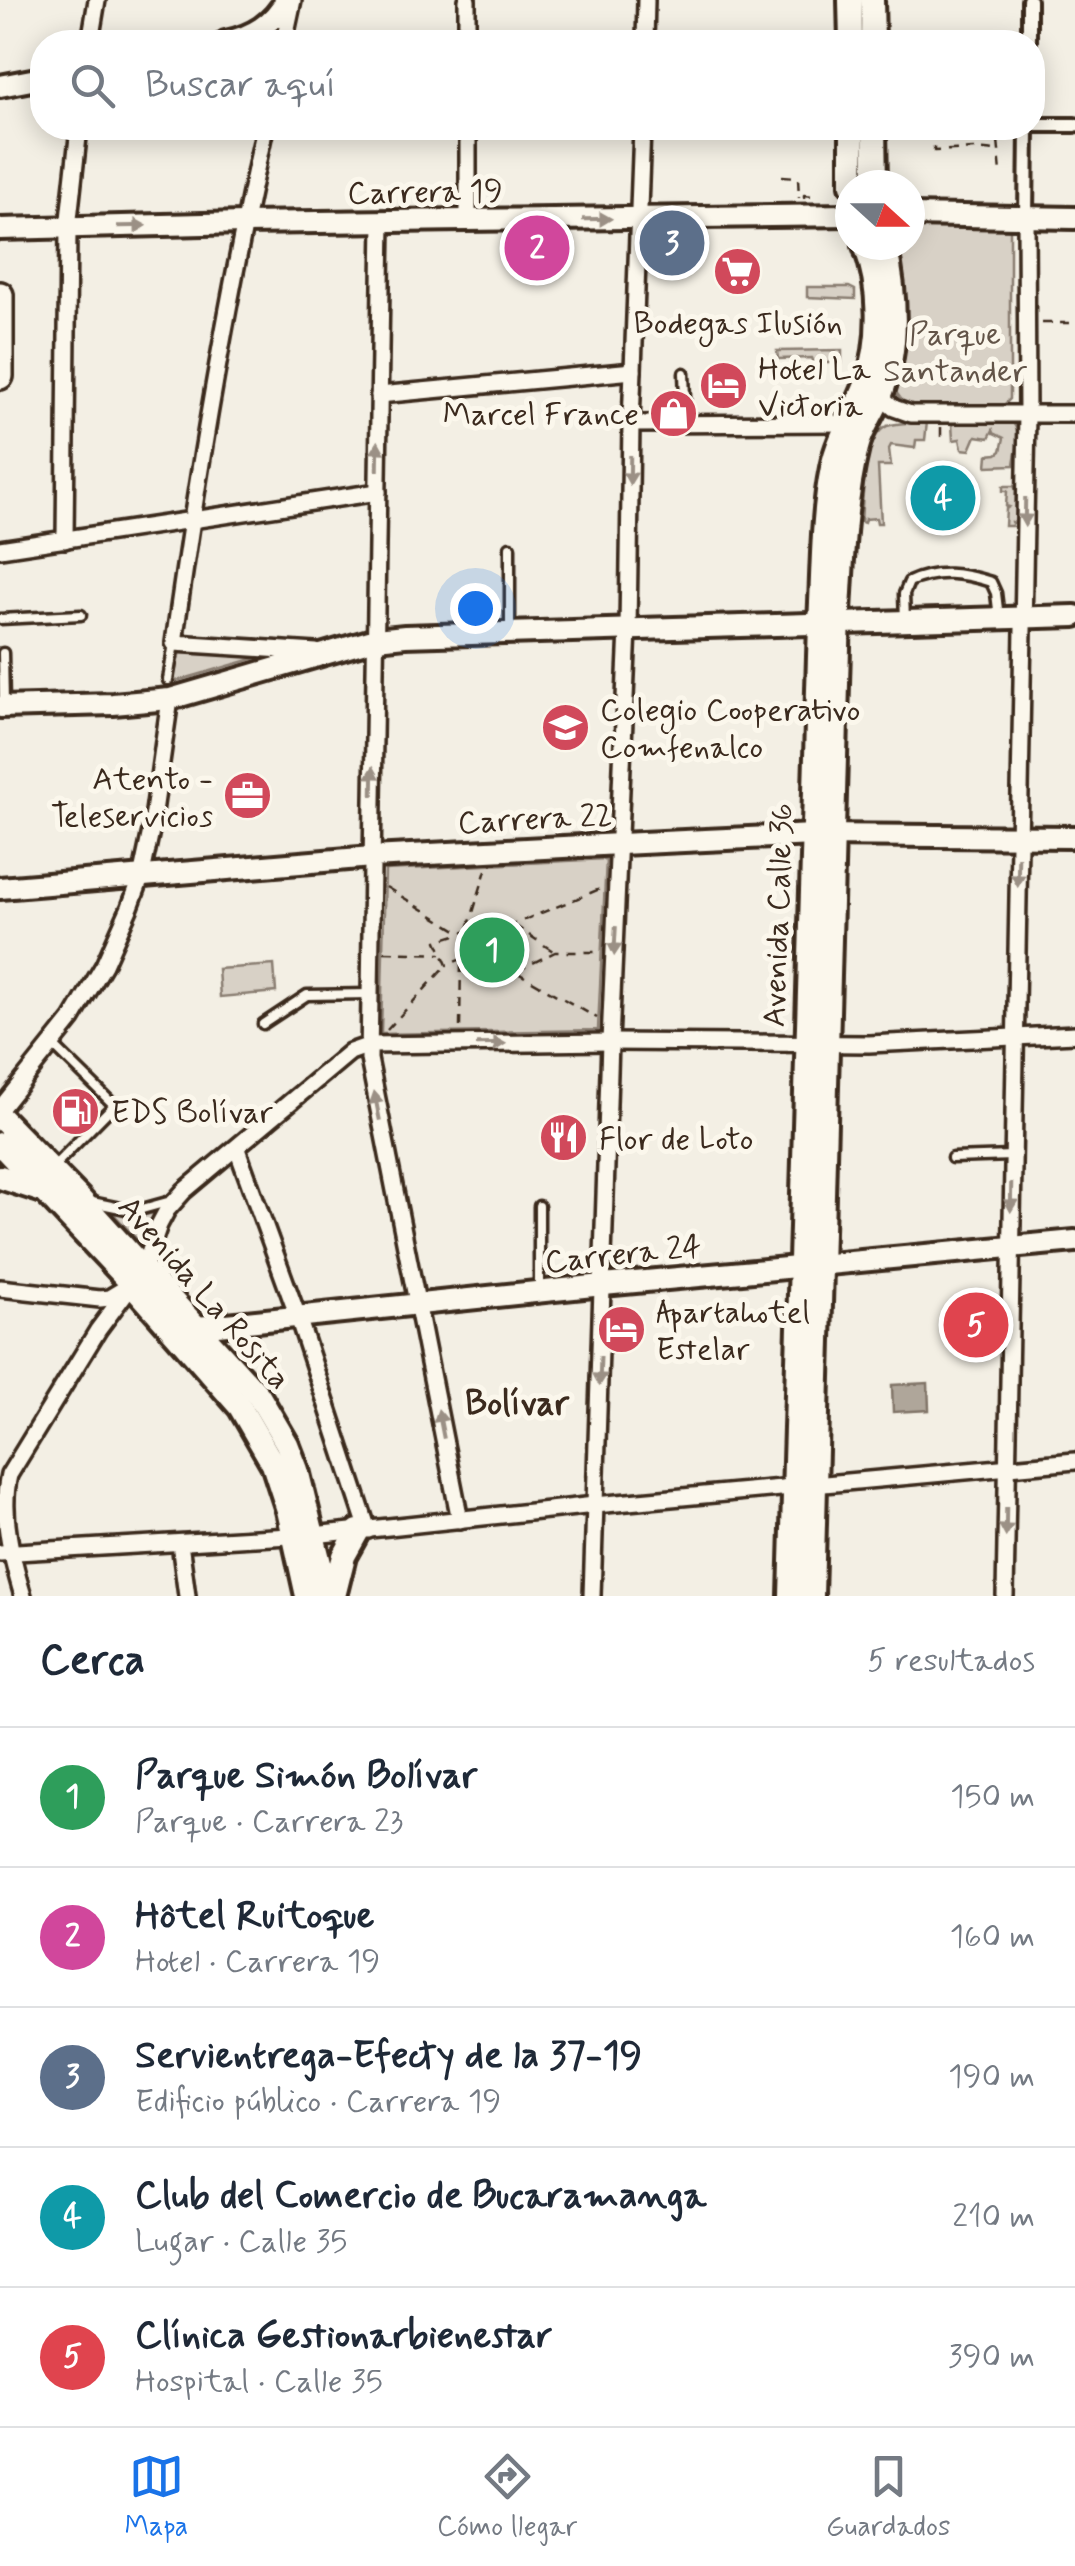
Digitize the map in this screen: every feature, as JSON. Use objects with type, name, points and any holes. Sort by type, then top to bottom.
[{"type":"main road","points":[[850,0],[850,30]]},
{"type":"main road","points":[[872,0],[873,30]]},
{"type":"main road","points":[[852,140],[852,170]]},
{"type":"main road","points":[[874,140],[875,170]]},
{"type":"main road","name":"Avenida Calle 36","points":[[812,1596],[804,1485],[831,474],[868,379],[876,336],[876,288],[869,260]]},
{"type":"main road","name":"Avenida Calle 36","points":[[829,623],[858,441],[888,373],[894,323],[889,260]]},
{"type":"main road","points":[[0,295],[0,376]]},
{"type":"main road","name":"Avenida La Rosita","points":[[0,1117],[49,1180],[190,1334],[242,1376],[273,1418],[297,1470],[307,1596]]},
{"type":"main road","name":"Avenida La Rosita","points":[[0,1144],[80,1199],[138,1276]]},
{"type":"main road","points":[[0,1178],[49,1180]]},
{"type":"main road","name":"Avenida Calle 36","points":[[790,1596],[804,1485]]},
{"type":"main road","points":[[331,1596],[344,1556],[363,1530]]},
{"type":"main road","name":"Avenida La Rosita","points":[[304,1536],[331,1596]]},
{"type":"street","points":[[92,30],[97,0]]},
{"type":"street","points":[[259,30],[290,0]]},
{"type":"street","points":[[286,30],[290,0]]},
{"type":"street","points":[[467,0],[467,30]]},
{"type":"street","points":[[645,30],[646,0]]},
{"type":"street","points":[[1028,30],[1029,0]]},
{"type":"street","points":[[0,86],[30,80]]},
{"type":"street","points":[[1045,126],[1075,125]]},
{"type":"street","points":[[65,540],[68,228],[78,140]]},
{"type":"street","points":[[262,140],[191,520],[174,643],[330,652]]},
{"type":"street","points":[[468,140],[468,220]]},
{"type":"street","points":[[592,1596],[642,140]]},
{"type":"street","points":[[1005,1596],[1028,415],[1029,140]]},
{"type":"street","name":"Carrera 19","points":[[0,229],[835,215]]},
{"type":"street","points":[[925,215],[1075,218]]},
{"type":"street","points":[[382,222],[370,1072],[460,1520]]},
{"type":"street","points":[[379,395],[633,370]]},
{"type":"street","points":[[880,396],[894,408],[911,414],[1075,414]]},
{"type":"street","points":[[631,424],[848,423]]},
{"type":"street","points":[[0,549],[378,492]]},
{"type":"street","points":[[2,707],[114,704],[376,639],[1075,616]]},
{"type":"street","points":[[0,1109],[53,1045],[104,965],[142,878],[164,751],[169,689]]},
{"type":"street","name":"Carrera 22","points":[[0,888],[372,868],[492,851],[620,844],[822,835],[1075,838]]},
{"type":"street","points":[[23,1596],[5,1553],[4,1496],[9,1475],[98,1330],[138,1276],[159,1225],[175,1200],[350,1052],[372,1045],[460,1044],[610,1034],[815,1044],[1075,1034]]},
{"type":"street","points":[[236,1148],[298,1317],[363,1530]]},
{"type":"street","name":"Carrera 24","points":[[190,1334],[298,1317],[603,1284],[1075,1241]]},
{"type":"street","points":[[0,1288],[100,1299],[109,1298],[138,1276]]},
{"type":"street","points":[[5,1553],[304,1536],[1075,1461]]},
{"type":"street","points":[[180,1544],[188,1596]]},
{"type":"lane","points":[[684,373],[686,424]]},
{"type":"lane","points":[[510,547],[510,632]]},
{"type":"lane","points":[[905,620],[902,610],[909,582],[924,575],[954,573],[991,582],[999,618]]},
{"type":"lane","points":[[3,633],[1,619],[81,614]]},
{"type":"lane","points":[[169,689],[174,643]]},
{"type":"lane","points":[[2,707],[3,653]]},
{"type":"lane","points":[[263,1024],[307,995],[370,994]]},
{"type":"lane","points":[[49,1180],[114,1106],[53,1045]]},
{"type":"lane","points":[[952,1158],[1012,1156]]},
{"type":"lane","points":[[80,1199],[135,1211],[175,1200]]},
{"type":"lane","points":[[538,1291],[540,1206]]},
{"type":"path","points":[[934,140],[934,152],[998,153]]},
{"type":"path","points":[[997,140],[1001,173]]},
{"type":"path","points":[[782,176],[798,177],[798,200]]},
{"type":"path","points":[[1026,323],[1075,323]]},
{"type":"path","points":[[372,1045],[446,965],[476,953],[468,931],[492,851]]},
{"type":"path","points":[[372,868],[461,933]]},
{"type":"path","points":[[472,941],[618,882]]},
{"type":"path","points":[[513,924],[555,952]]},
{"type":"path","points":[[446,965],[437,941],[468,931]]},
{"type":"path","points":[[474,948],[610,1034]]},
{"type":"path","points":[[371,951],[442,954]]},
{"type":"path","points":[[516,972],[555,952],[614,952]]},
{"type":"path","points":[[460,1044],[462,958]]},
{"type":"green space","name":"Parque Santander","points":[[1010,223],[1010,399],[1002,407],[912,408],[892,387],[902,298],[897,260],[925,260],[925,226]]},
{"type":"green space","points":[[807,287],[849,287],[855,290],[855,299],[807,297]]},
{"type":"green space","points":[[842,350],[842,363],[814,363],[812,358],[778,359],[777,351]]},
{"type":"green space","points":[[1009,418],[1018,435],[1014,465],[987,466],[988,455],[1001,451],[1004,438],[993,430],[989,438],[976,436],[970,450],[962,449],[960,439],[953,440],[952,424]]},
{"type":"green space","points":[[927,422],[925,440],[916,440],[915,448],[891,445],[891,466],[878,466],[881,523],[876,518],[861,522],[866,469],[879,432],[887,426]]},
{"type":"green space","points":[[1003,486],[1014,486],[1018,494],[1017,524],[1012,522],[1012,526],[1005,526],[1009,507]]},
{"type":"green space","points":[[180,651],[270,654],[173,682]]},
{"type":"green space","points":[[606,859],[598,1030],[381,1034],[385,870]]},
{"type":"green space","points":[[274,965],[276,992],[220,997],[218,969]]},
{"type":"green space","points":[[112,1212],[158,1212],[143,1246]]},
{"type":"shaded area","points":[[928,1383],[929,1410],[893,1412],[892,1385]]},
{"type":"place","name":"Servientrega-Efecty de la 37-19","points":[[672,243]]},
{"type":"place","name":"Hôtel Ruitoque","points":[[537,248]]},
{"type":"place","name":"Bodegas Ilusión","points":[[738,272]]},
{"type":"place","name":"Hotel La Victoria","points":[[723,386]]},
{"type":"place","name":"Marcel France","points":[[674,413]]},
{"type":"place","name":"Club del Comercio de Bucaramanga","points":[[943,498]]},
{"type":"place","name":"Colegio Cooperativo Comfenalco","points":[[565,727]]},
{"type":"place","name":"Atento - Teleservicios","points":[[248,796]]},
{"type":"place","name":"Parque Simón Bolívar","points":[[492,950]]},
{"type":"place","name":"EDS Bolívar","points":[[76,1111]]},
{"type":"place","name":"Flor de Loto","points":[[564,1138]]},
{"type":"place","name":"Clínica Gestionarbienestar","points":[[976,1325]]},
{"type":"place","name":"Apartahotel Estelar","points":[[621,1329]]},
{"type":"district","name":"Bolívar","points":[[517,1402]]}]
